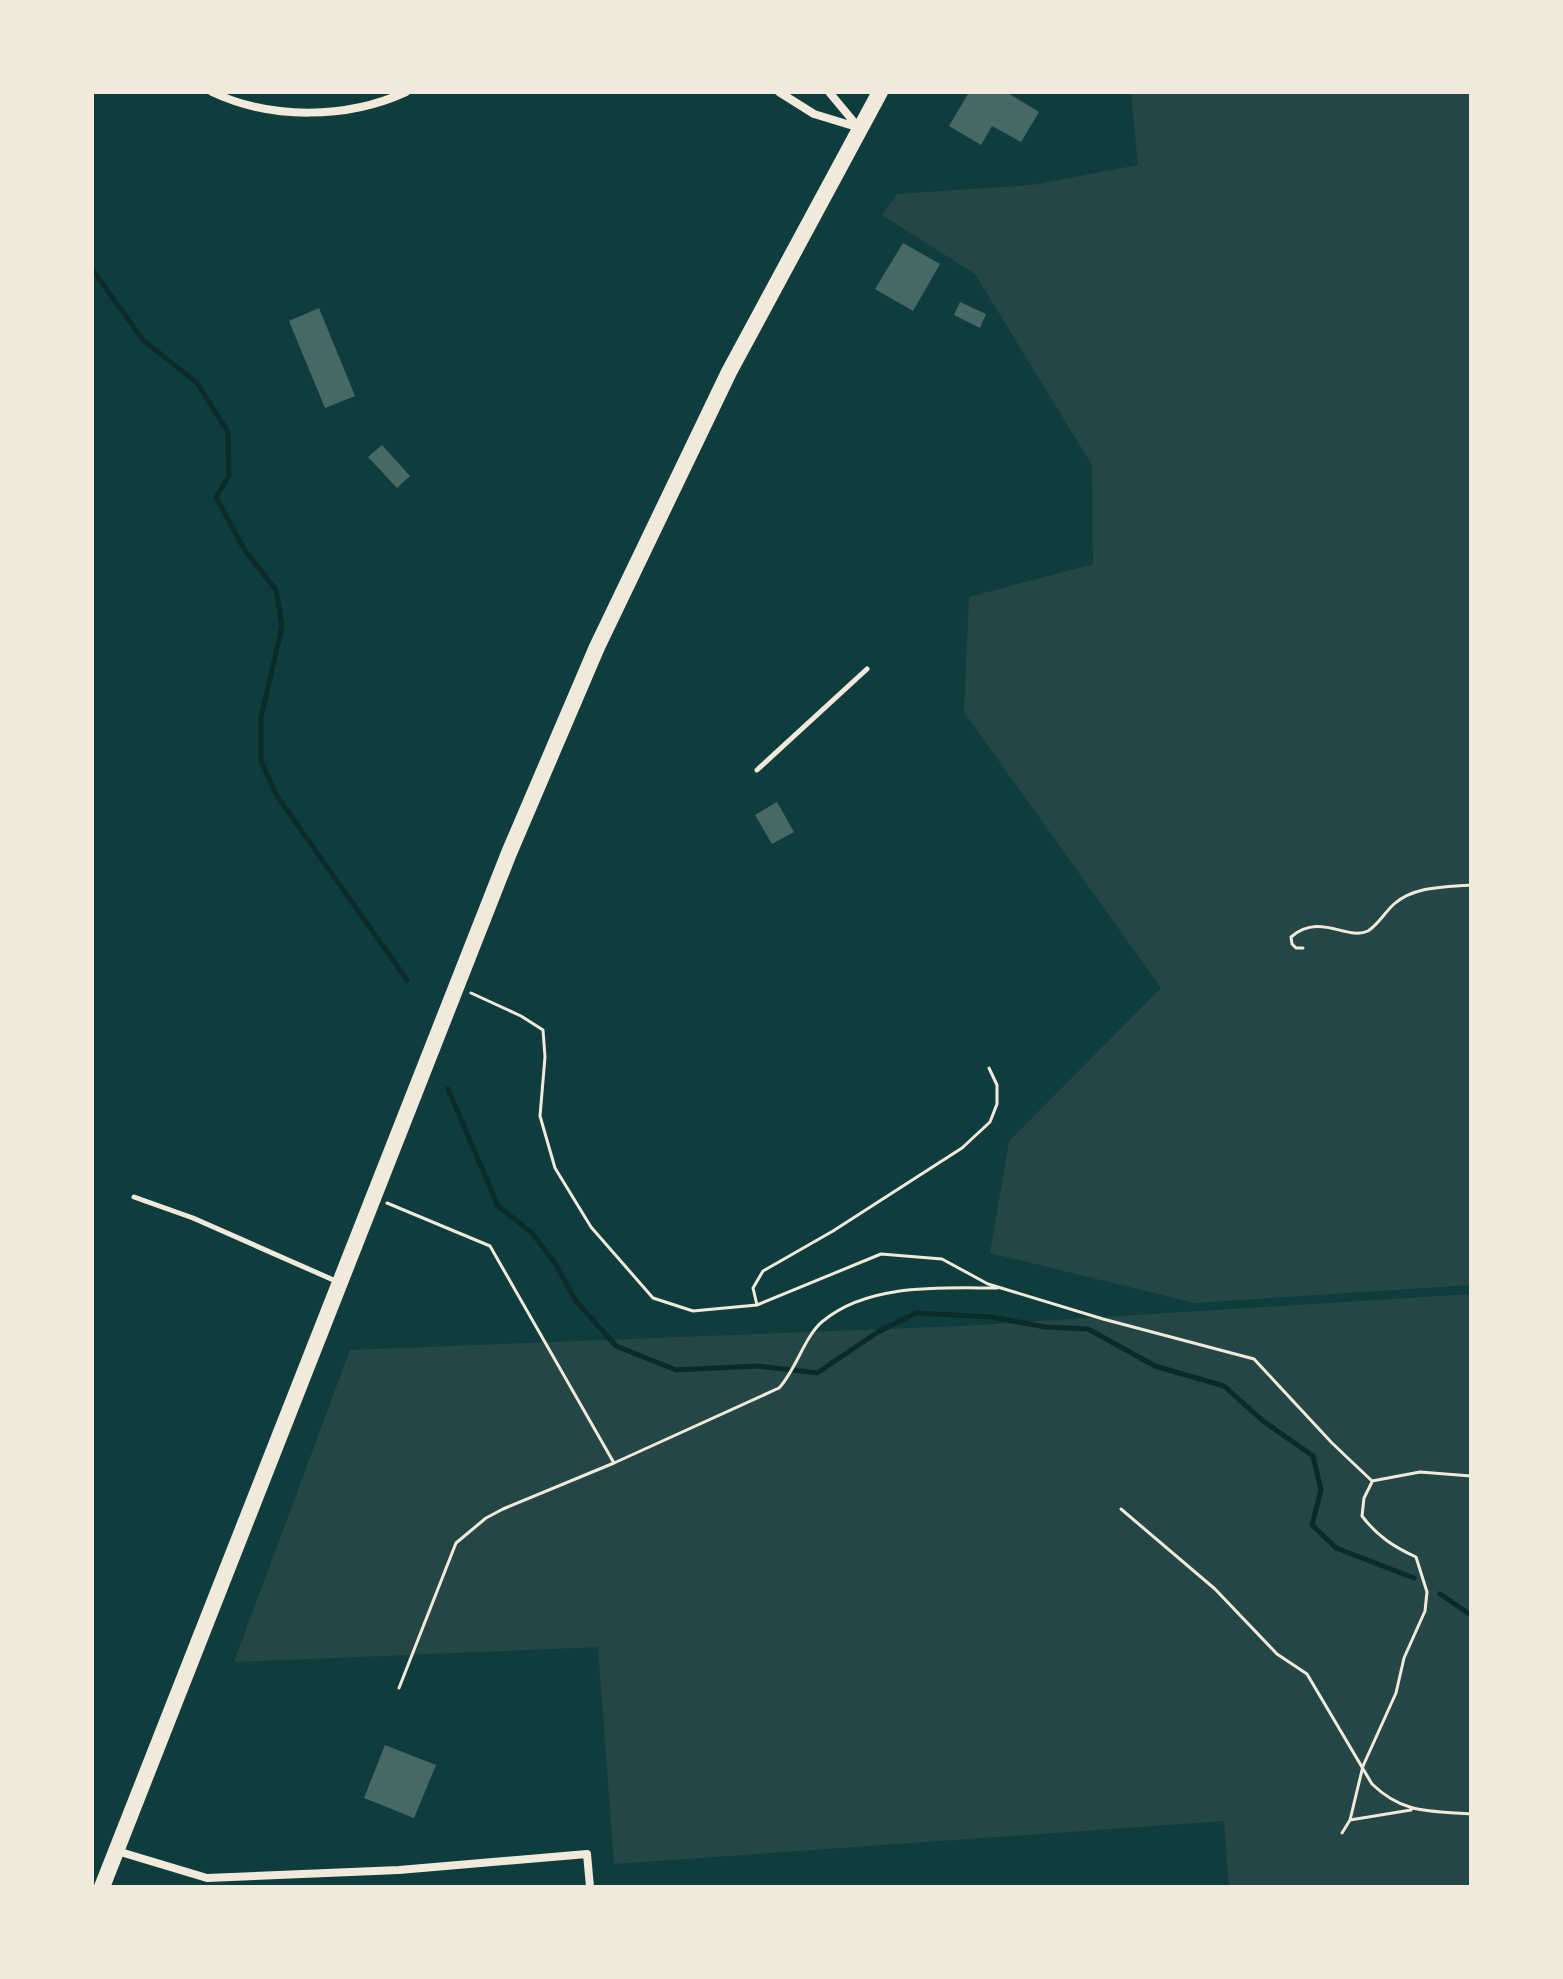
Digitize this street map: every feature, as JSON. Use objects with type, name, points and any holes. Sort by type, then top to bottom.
[{"type":"main road","points":[[102,1887],[509,853],[622,592],[729,372],[880,92]]},
{"type":"street","points":[[212,92],[262,109],[288,112],[323,112],[361,106],[406,92]]},
{"type":"street","points":[[779,92],[814,114],[860,128]]},
{"type":"street","points":[[829,92],[860,128]]},
{"type":"street","points":[[116,1851],[207,1878],[399,1870],[587,1854],[590,1887]]},
{"type":"lane","points":[[757,770],[867,669]]},
{"type":"lane","points":[[134,1197],[193,1218],[339,1282]]},
{"type":"path","points":[[1303,948],[1292,944],[1291,937],[1296,933],[1327,925],[1355,934],[1368,931],[1394,904],[1409,894],[1471,885]]},
{"type":"path","points":[[457,986],[521,1016],[543,1030],[545,1057],[540,1116],[555,1168],[591,1227],[653,1298],[693,1311],[757,1305],[881,1254],[942,1259],[988,1284],[1254,1359],[1372,1481]]},
{"type":"path","points":[[757,1305],[753,1288],[763,1271],[833,1231],[962,1148],[990,1122],[997,1104],[997,1085],[989,1068]]},
{"type":"path","points":[[373,1197],[490,1246],[614,1463]]},
{"type":"path","points":[[399,1688],[456,1543],[486,1518],[779,1388],[789,1377],[821,1322],[852,1304],[896,1291],[1001,1288]]},
{"type":"path","points":[[1372,1481],[1420,1472],[1471,1476]]},
{"type":"path","points":[[1342,1833],[1350,1820],[1363,1766],[1396,1693],[1404,1658],[1425,1611],[1427,1592],[1416,1557],[1396,1548],[1374,1532],[1362,1516],[1364,1498],[1372,1481]]},
{"type":"path","points":[[1121,1509],[1215,1589],[1277,1654],[1307,1674],[1372,1784],[1386,1798],[1411,1810]]},
{"type":"path","points":[[1350,1820],[1411,1810],[1471,1814]]},
{"type":"shaded area","points":[[1131,92],[1471,92],[1471,1285],[1195,1303],[990,1253],[1009,1141],[1161,988],[964,712],[969,597],[1093,564],[1092,465],[975,274],[882,215],[897,194],[1032,185],[1138,165]]},
{"type":"shaded area","points":[[1471,1294],[1471,1887],[1229,1887],[1224,1821],[614,1864],[598,1647],[234,1662],[350,1350],[962,1326]]},
{"type":"building","points":[[964,92],[1006,92],[1039,112],[1021,142],[992,126],[981,145],[949,126],[968,94]]},
{"type":"building","points":[[903,243],[940,264],[913,311],[875,289]]},
{"type":"building","points":[[960,302],[986,314],[980,328],[954,315]]},
{"type":"building","points":[[319,308],[355,396],[325,408],[289,321]]},
{"type":"building","points":[[382,445],[410,476],[397,488],[368,457]]},
{"type":"building","points":[[777,802],[794,832],[772,844],[755,815]]},
{"type":"building","points":[[385,1745],[436,1765],[414,1818],[364,1798]]},
{"type":"waterway","points":[[92,269],[143,340],[197,383],[228,432],[229,476],[216,497],[244,549],[276,590],[282,626],[261,718],[261,761],[277,796],[407,980]]},
{"type":"waterway","points":[[448,1089],[498,1206],[532,1233],[555,1263],[576,1301],[616,1346],[676,1370],[757,1366],[817,1373],[878,1332],[916,1313],[992,1317],[1045,1327],[1088,1329],[1155,1366],[1224,1386],[1263,1421],[1313,1456],[1321,1490],[1312,1525],[1336,1548],[1414,1578]]},
{"type":"waterway","points":[[1440,1594],[1471,1615]]}]
